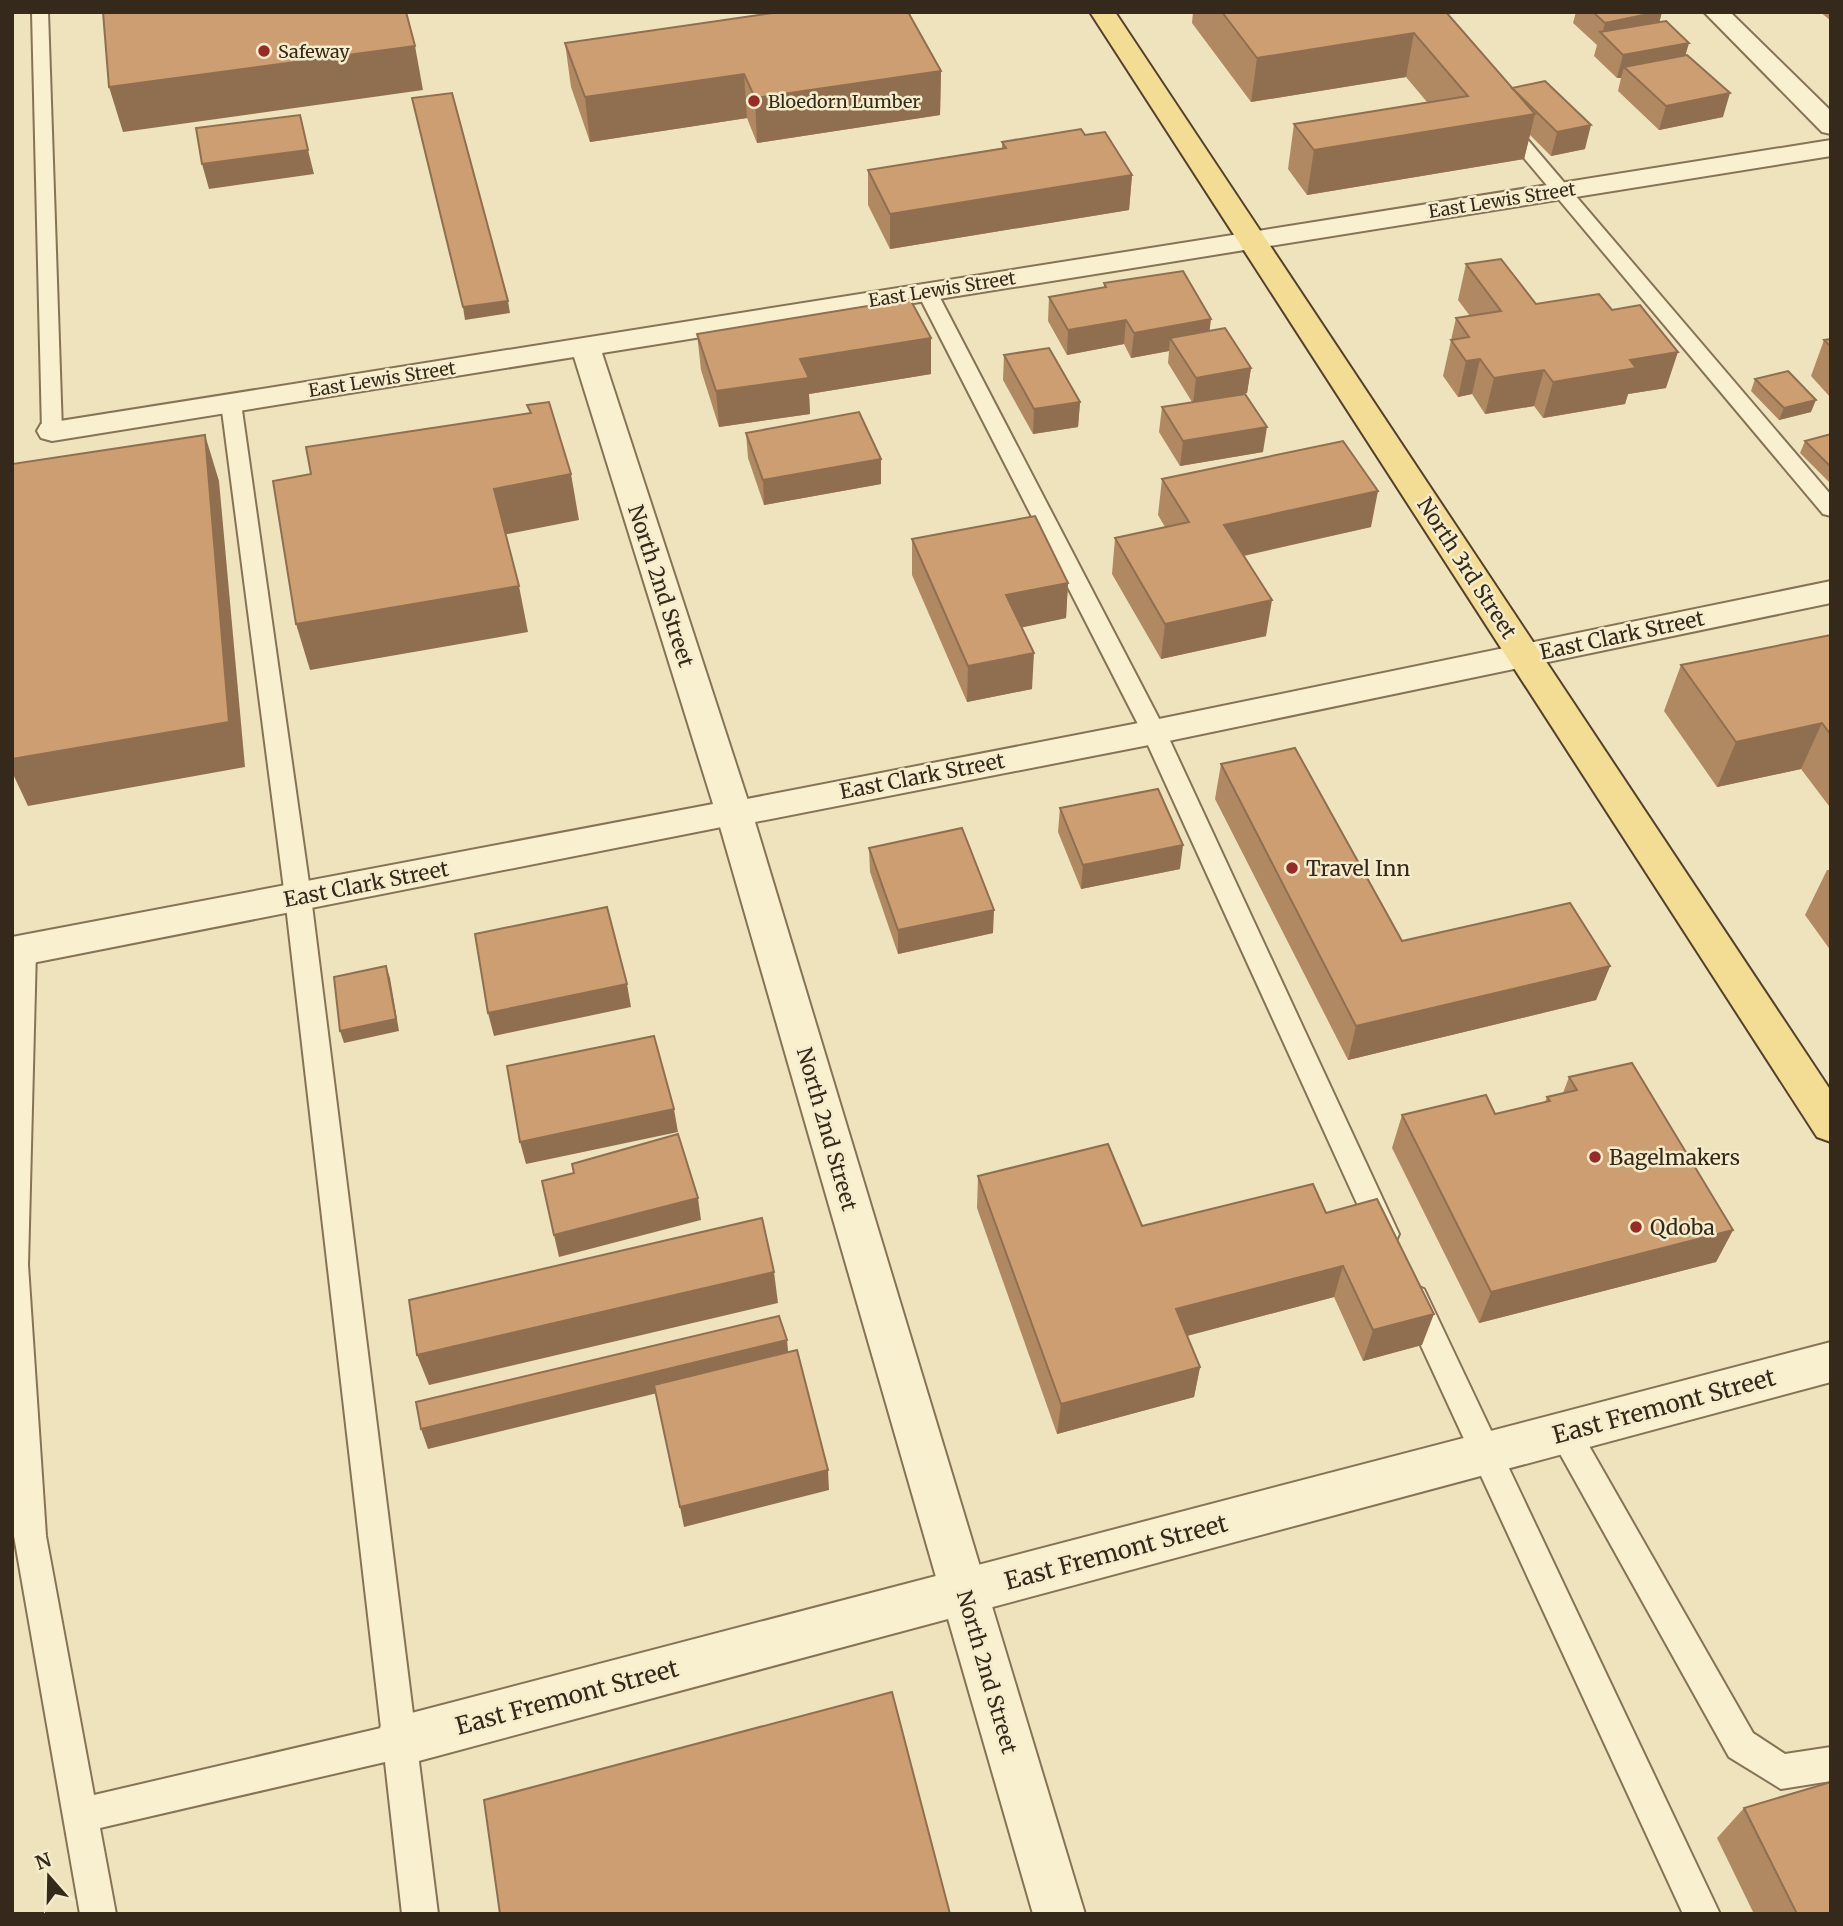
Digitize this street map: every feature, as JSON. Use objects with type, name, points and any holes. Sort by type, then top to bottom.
[{"type":"main road","name":"North 3rd Street","points":[[1102,12],[1831,1125]]},
{"type":"street","points":[[1716,12],[1831,126]]},
{"type":"street","name":"East Lewis Street","points":[[52,431],[1831,148]]},
{"type":"street","name":"North 2nd Street","points":[[585,346],[734,813],[1059,1914]]},
{"type":"street","name":"East Clark Street","points":[[18,951],[1154,732],[1831,592]]},
{"type":"street","name":"East Fremont Street","points":[[400,1741],[1831,1362]]},
{"type":"lane","points":[[40,12],[52,431]]},
{"type":"lane","points":[[1490,107],[1831,509]]},
{"type":"lane","points":[[927,292],[1154,732],[1485,1453],[1702,1914]]},
{"type":"lane","points":[[231,403],[298,897],[420,1914]]},
{"type":"lane","points":[[18,951],[13,1265],[30,1536],[98,1914]]},
{"type":"lane","points":[[1565,1433],[1741,1745],[1781,1772],[1831,1764]]},
{"type":"lane","points":[[80,1815],[400,1741]]},
{"type":"building","points":[[103,12],[406,12],[415,46],[109,87]]},
{"type":"building","points":[[780,12],[908,12],[941,71],[755,98],[744,74],[585,97],[565,43]]},
{"type":"building","points":[[1222,12],[1446,12],[1535,114],[1314,150],[1294,124],[1468,96],[1414,33],[1257,58]]},
{"type":"building","points":[[1593,12],[1658,12],[1605,23]]},
{"type":"building","points":[[1666,21],[1689,43],[1623,55],[1600,32]]},
{"type":"building","points":[[1687,55],[1730,93],[1666,106],[1624,67]]},
{"type":"building","points":[[1545,81],[1591,125],[1557,132],[1512,88]]},
{"type":"building","points":[[452,93],[508,301],[463,307],[412,98]]},
{"type":"building","points":[[300,115],[308,150],[202,164],[196,128]]},
{"type":"building","points":[[1081,129],[1085,135],[1105,132],[1132,175],[890,214],[868,170],[1006,148],[1002,142]]},
{"type":"building","points":[[1501,259],[1536,304],[1599,294],[1612,310],[1640,305],[1678,352],[1630,360],[1636,368],[1553,382],[1544,370],[1494,378],[1480,359],[1466,361],[1451,340],[1469,337],[1456,318],[1501,311],[1466,264]]},
{"type":"building","points":[[1183,271],[1211,319],[1134,333],[1126,320],[1068,330],[1049,297],[1106,287],[1104,283]]},
{"type":"building","points":[[910,299],[931,338],[800,359],[809,378],[716,391],[697,334]]},
{"type":"building","points":[[1225,328],[1251,368],[1196,378],[1170,338]]},
{"type":"building","points":[[1049,348],[1080,402],[1034,409],[1004,355]]},
{"type":"building","points":[[1788,371],[1816,400],[1784,408],[1755,379]]},
{"type":"building","points":[[1245,394],[1267,427],[1183,441],[1162,407]]},
{"type":"building","points":[[549,402],[571,474],[494,489],[519,586],[296,624],[273,481],[311,474],[306,447],[531,413],[527,405]]},
{"type":"building","points":[[859,412],[881,459],[763,480],[746,433]]},
{"type":"building","points":[[1831,434],[1831,467],[1805,441]]},
{"type":"building","points":[[205,435],[229,722],[12,759],[12,464]]},
{"type":"building","points":[[1343,441],[1378,491],[1224,525],[1272,600],[1165,624],[1115,538],[1189,522],[1162,479]]},
{"type":"building","points":[[1035,516],[1068,583],[1006,595],[1034,653],[968,666],[912,539]]},
{"type":"building","points":[[1831,635],[1831,735],[1822,723],[1736,742],[1681,665]]},
{"type":"building","points":[[1295,748],[1402,941],[1570,903],[1610,966],[1356,1026],[1221,764]]},
{"type":"building","points":[[1158,789],[1183,845],[1083,865],[1060,808]]},
{"type":"building","points":[[962,828],[994,910],[898,930],[869,848]]},
{"type":"building","points":[[607,907],[627,984],[488,1013],[475,934]]},
{"type":"building","points":[[386,966],[396,1019],[340,1031],[334,977]]},
{"type":"building","points":[[654,1036],[674,1109],[520,1142],[507,1066]]},
{"type":"building","points":[[1632,1063],[1733,1230],[1491,1292],[1402,1115],[1486,1095],[1495,1114],[1550,1101],[1547,1097],[1577,1090],[1569,1077]]},
{"type":"building","points":[[678,1134],[698,1198],[554,1235],[542,1181],[574,1173],[572,1164]]},
{"type":"building","points":[[1108,1144],[1142,1226],[1313,1184],[1326,1213],[1377,1199],[1434,1314],[1373,1330],[1343,1266],[1176,1309],[1200,1367],[1061,1404],[978,1176]]},
{"type":"building","points":[[762,1218],[774,1272],[417,1355],[409,1300]]},
{"type":"building","points":[[779,1316],[787,1340],[421,1429],[416,1402]]},
{"type":"building","points":[[797,1350],[828,1470],[680,1507],[654,1385]]},
{"type":"building","points":[[892,1692],[950,1914],[500,1914],[484,1800]]},
{"type":"building","points":[[1831,1782],[1831,1914],[1797,1914],[1744,1808]]},
{"type":"place","name":"Safeway","points":[[264,51]]},
{"type":"place","name":"Bloedorn Lumber","points":[[754,101]]},
{"type":"place","name":"Travel Inn","points":[[1292,868]]},
{"type":"place","name":"Bagelmakers","points":[[1595,1157]]},
{"type":"place","name":"Qdoba","points":[[1636,1227]]}]
